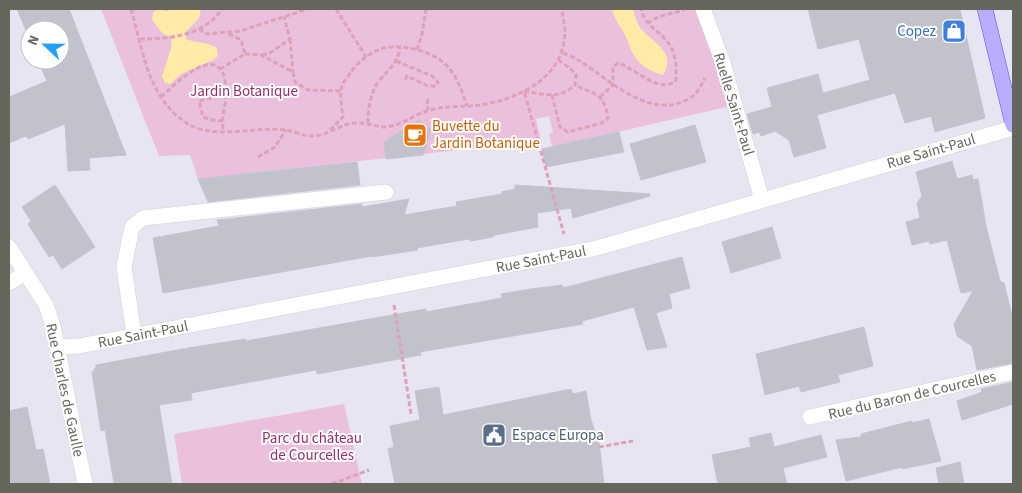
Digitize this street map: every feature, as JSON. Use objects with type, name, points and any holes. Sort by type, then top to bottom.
[{"type":"main road","points":[[985,9],[1013,127]]},
{"type":"street","name":"Ruelle Saint-Paul","points":[[703,9],[723,63],[762,200]]},
{"type":"street","name":"Rue Saint-Paul","points":[[58,347],[79,346],[597,248],[1013,127]]},
{"type":"street","points":[[134,335],[124,267],[132,227],[143,218],[386,192]]},
{"type":"street","name":"Rue Charles de Gaulle","points":[[9,247],[46,305],[58,347],[85,484]]},
{"type":"street","points":[[9,283],[26,273]]},
{"type":"street","name":"Rue du Baron de Courcelles","points":[[810,417],[1013,372]]},
{"type":"path","points":[[131,9],[149,75],[161,97],[174,113],[188,124],[212,133],[259,129],[286,130],[315,136],[352,123],[368,123],[384,127],[397,124],[428,110],[500,101],[524,91],[552,70],[563,53],[565,33],[562,9]]},
{"type":"path","points":[[140,39],[165,39],[190,33],[199,29],[222,9]]},
{"type":"path","points":[[199,29],[207,34],[240,31],[308,9]]},
{"type":"path","points":[[336,9],[366,57]]},
{"type":"path","points":[[417,50],[426,9]]},
{"type":"path","points":[[614,85],[613,67],[618,63],[658,84],[672,85],[676,80],[677,63],[672,50],[666,40],[647,23],[641,9]]},
{"type":"path","points":[[647,23],[684,9],[687,19]]},
{"type":"path","points":[[284,17],[290,39],[295,82],[308,90],[341,91]]},
{"type":"path","points":[[225,32],[241,40],[245,54]]},
{"type":"path","points":[[220,69],[245,54],[261,55],[270,53],[290,39]]},
{"type":"path","points":[[329,131],[343,117],[341,87],[355,67],[366,57],[384,48],[417,50],[431,55],[448,67],[456,78],[467,106]]},
{"type":"path","points":[[368,123],[371,96],[379,82],[396,61],[400,48]]},
{"type":"path","points":[[563,53],[579,60],[632,96],[657,104],[676,104],[694,95],[704,80],[705,72]]},
{"type":"path","points":[[261,55],[293,72]]},
{"type":"path","points":[[524,91],[552,95],[568,92],[575,85],[576,75],[570,68],[558,60]]},
{"type":"path","points":[[396,61],[432,76],[438,82],[436,86],[428,86],[407,76],[405,80]]},
{"type":"path","points":[[161,97],[183,77],[202,66],[213,64],[220,69],[224,78],[226,98],[223,131]]},
{"type":"path","points":[[552,95],[560,127],[568,132],[602,123],[608,118],[606,103],[600,97],[575,85]]},
{"type":"path","points":[[600,97],[614,85]]},
{"type":"path","points":[[524,91],[565,237],[568,254]]},
{"type":"path","points":[[223,120],[212,120],[203,117],[199,101],[233,93]]},
{"type":"path","points":[[428,99],[428,110]]},
{"type":"path","points":[[258,157],[275,147],[286,130]]},
{"type":"path","points":[[391,286],[411,414]]},
{"type":"path","points":[[599,447],[633,441]]},
{"type":"path","points":[[332,484],[369,470]]},
{"type":"green space","name":"Jardin Botanique","points":[[101,9],[698,9],[731,106],[552,147],[549,134],[553,132],[549,116],[536,119],[541,141],[198,179],[190,155],[159,156]]},
{"type":"green space","name":"Parc du château de Courcelles","points":[[344,404],[362,484],[182,484],[174,434]]},
{"type":"shaded area","points":[[159,9],[166,11],[173,9],[201,9],[199,18],[186,32],[186,39],[217,48],[218,56],[213,60],[181,74],[170,84],[165,83],[162,76],[171,48],[172,37],[163,34],[152,20],[153,12]]},
{"type":"shaded area","points":[[612,9],[633,9],[640,28],[658,44],[666,55],[667,67],[663,75],[649,70],[637,60]]},
{"type":"building","points":[[17,9],[69,9],[126,155],[89,158],[90,170],[68,171],[65,124],[28,139],[26,136],[9,143],[9,97],[47,81],[42,70],[70,70],[70,20],[22,20]]},
{"type":"building","points":[[808,9],[960,9],[985,118],[935,132],[931,116],[905,123],[895,93],[817,115],[826,148],[794,157],[789,140],[775,131],[761,136],[759,132],[753,134],[747,114],[772,107],[767,88],[818,74],[823,93],[870,80],[859,39],[818,49]]},
{"type":"building","points":[[419,120],[430,129],[423,155],[386,159],[384,142]]},
{"type":"building","points":[[695,125],[706,162],[641,180],[630,144]]},
{"type":"building","points":[[619,132],[624,152],[546,167],[542,149]]},
{"type":"building","points":[[952,161],[957,179],[972,175],[973,180],[978,179],[986,226],[1000,281],[1004,283],[1013,320],[1013,363],[977,370],[972,346],[957,336],[954,324],[973,291],[961,293],[947,240],[930,244],[929,241],[912,245],[906,222],[920,218],[917,203],[922,196],[916,172]]},
{"type":"building","points":[[357,162],[360,185],[208,202],[198,179]]},
{"type":"building","points":[[55,185],[95,247],[62,269],[53,255],[49,257],[28,224],[31,221],[22,207]]},
{"type":"building","points":[[515,185],[650,194],[650,196],[573,218],[571,208],[537,213],[538,227],[495,235],[493,237],[471,241],[468,239],[417,248],[418,250],[372,256],[163,293],[153,238],[219,226],[217,220],[362,204],[362,207],[409,199],[404,215],[457,206],[456,202],[502,194],[501,192],[515,189]]},
{"type":"building","points":[[772,227],[781,258],[731,273],[722,242]]},
{"type":"building","points":[[682,257],[690,288],[669,294],[672,308],[656,313],[667,347],[647,350],[634,307],[582,321],[583,324],[420,352],[421,355],[317,374],[316,370],[191,393],[192,400],[159,405],[172,484],[114,484],[105,430],[101,431],[93,379],[92,372],[94,372],[96,365],[426,309],[426,312],[502,298],[501,294],[531,289],[562,285],[563,288]]},
{"type":"building","points":[[864,327],[873,366],[838,375],[840,382],[801,392],[799,386],[765,395],[756,354]]},
{"type":"building","points":[[1013,382],[1013,404],[962,420],[957,401],[982,392],[981,389]]},
{"type":"building","name":"Espace Europa","points":[[439,387],[443,415],[571,389],[573,394],[586,391],[591,420],[599,443],[604,484],[395,484],[388,449],[394,447],[390,426],[420,420],[415,391]]},
{"type":"building","points":[[27,407],[36,450],[43,449],[50,484],[9,484],[9,411]]},
{"type":"building","points":[[929,419],[941,461],[902,469],[902,467],[846,481],[836,440],[861,437],[861,434],[912,421],[912,423]]},
{"type":"building","points":[[771,433],[774,447],[821,435],[827,457],[783,468],[787,484],[718,484],[712,455],[751,447],[749,438]]},
{"type":"building","points":[[960,462],[964,484],[939,484],[936,468]]},
{"type":"place","name":"Copez","points":[[954,31]]},
{"type":"place","name":"Buvette du Jardin Botanique","points":[[415,135]]},
{"type":"place","name":"Espace Europa","points":[[494,435]]}]
